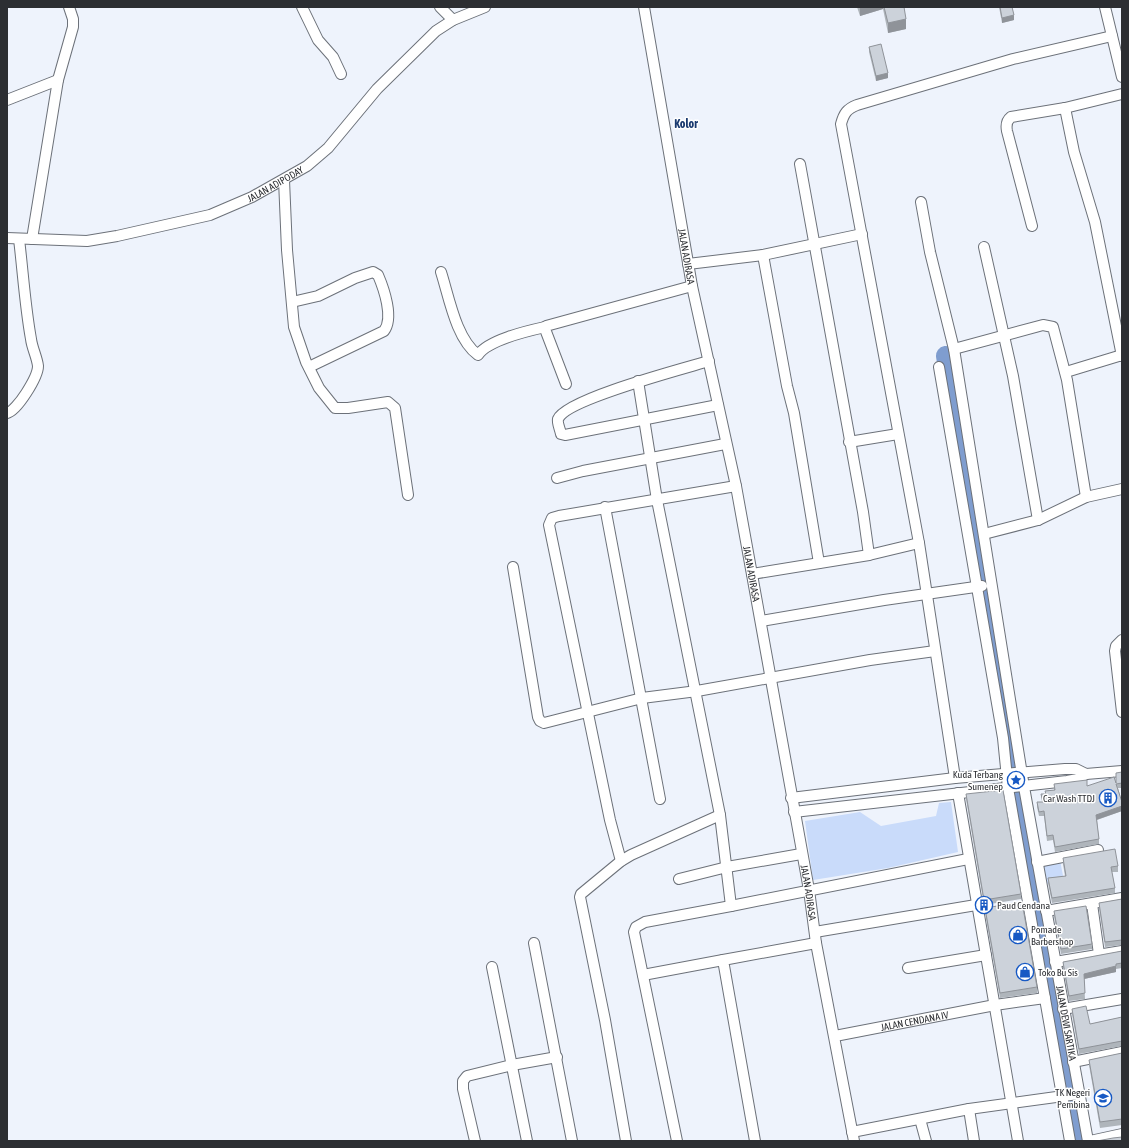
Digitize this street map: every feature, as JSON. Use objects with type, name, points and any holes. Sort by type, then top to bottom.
[{"type":"street","points":[[32,239],[58,80],[73,27],[73,19],[69,7]]},
{"type":"street","points":[[302,7],[318,40],[333,56],[341,74]]},
{"type":"street","points":[[440,7],[453,20]]},
{"type":"street","name":"JALAN ADIPODAY","points":[[7,238],[87,241],[172,224],[210,215],[231,207],[284,180],[307,166],[328,148],[377,89],[436,31],[453,20],[485,7]]},
{"type":"street","name":"JALAN ADIRASA","points":[[644,7],[692,286],[709,361],[725,444],[736,486],[801,854],[809,890],[816,943],[835,1036],[853,1137]]},
{"type":"street","points":[[1105,7],[1122,77]]},
{"type":"street","points":[[956,778],[919,543],[841,124],[843,116],[848,109],[857,105],[1006,60],[1112,36]]},
{"type":"street","points":[[7,100],[58,80]]},
{"type":"street","points":[[1032,226],[1007,131],[1007,122],[1011,118],[1065,108],[1122,94]]},
{"type":"street","points":[[1065,108],[1074,152],[1095,222],[1122,355],[1066,372]]},
{"type":"street","points":[[800,164],[816,245],[849,442],[863,512],[869,555]]},
{"type":"street","points":[[284,180],[287,250],[294,327],[309,367],[318,388],[335,408],[348,408],[388,402],[395,408],[408,495]]},
{"type":"street","name":"JALAN DEWI SARTIKA","points":[[921,202],[930,252],[954,349],[984,534],[990,584],[1023,773],[1024,787],[1078,1094],[1089,1141]]},
{"type":"street","points":[[688,264],[763,255],[816,245],[862,234]]},
{"type":"street","points":[[7,413],[12,412],[18,405],[34,378],[38,365],[31,340],[19,238]]},
{"type":"street","points":[[984,247],[1013,376],[1038,520]]},
{"type":"street","points":[[763,255],[786,379],[794,413],[819,563]]},
{"type":"street","points":[[292,302],[318,296],[355,278],[373,272],[378,275],[386,294],[389,323],[384,332],[309,367]]},
{"type":"street","points":[[441,272],[456,320],[467,344],[478,355],[481,350],[488,346],[531,330],[692,286]]},
{"type":"street","points":[[954,349],[1004,337],[1043,325],[1053,327],[1066,372],[1086,497]]},
{"type":"street","points":[[545,327],[566,384]]},
{"type":"street","points":[[709,361],[638,381],[601,394],[575,406],[560,416],[558,423],[561,434],[565,435],[718,405]]},
{"type":"street","points":[[939,367],[976,587],[985,628],[1008,773],[1008,788],[1070,1141]]},
{"type":"street","points":[[638,381],[658,500],[697,691],[720,815],[727,867],[730,906]]},
{"type":"street","points":[[849,442],[898,434]]},
{"type":"street","points":[[557,478],[725,444]]},
{"type":"street","points":[[621,861],[610,820],[589,712],[549,525],[550,520],[556,517],[605,507],[658,500],[736,486]]},
{"type":"street","points":[[984,534],[1038,520],[1086,497],[1122,489]]},
{"type":"street","points":[[605,507],[660,799]]},
{"type":"street","points":[[752,574],[869,555],[919,543]]},
{"type":"street","points":[[513,568],[540,721],[548,722],[642,698],[697,691],[870,660],[935,651]]},
{"type":"street","points":[[761,621],[990,584]]},
{"type":"street","points":[[1122,640],[1116,646],[1115,651],[1122,712]]},
{"type":"street","points":[[791,798],[956,778],[1065,768],[1076,769],[1086,774]]},
{"type":"street","points":[[794,812],[958,792],[1024,787],[1073,780],[1086,774],[1122,771]]},
{"type":"street","points":[[958,792],[968,859],[1018,1141]]},
{"type":"street","points":[[626,1141],[605,1020],[580,897],[581,894],[621,861],[689,828],[720,815]]},
{"type":"street","points":[[1037,862],[1098,850]]},
{"type":"street","points":[[679,879],[727,867],[801,854]]},
{"type":"street","points":[[677,1141],[634,932],[636,927],[646,922],[968,859]]},
{"type":"street","points":[[1046,912],[1122,898]]},
{"type":"street","points":[[1092,904],[1099,954]]},
{"type":"street","points":[[815,932],[976,905]]},
{"type":"street","points":[[534,943],[572,1141]]},
{"type":"street","points":[[643,975],[816,943]]},
{"type":"street","points":[[1055,962],[1122,951]]},
{"type":"street","points":[[908,968],[986,954]]},
{"type":"street","points":[[723,960],[755,1141]]},
{"type":"street","points":[[492,967],[527,1141]]},
{"type":"street","name":"JALAN CENDANA IV","points":[[835,1036],[995,1005],[1045,998]]},
{"type":"street","points":[[1063,1009],[1122,999]]},
{"type":"street","points":[[1073,1062],[1122,1052]]},
{"type":"street","points":[[475,1141],[463,1081],[466,1076],[512,1065],[557,1057]]},
{"type":"street","points":[[853,1137],[920,1119],[1078,1094]]},
{"type":"street","points":[[970,1110],[974,1141]]},
{"type":"street","points":[[920,1119],[926,1141]]},
{"type":"street","points":[[1089,1141],[1122,1134]]},
{"type":"shaded area","points":[[951,802],[958,852],[888,868],[813,880],[805,821],[860,812],[881,826],[936,816],[939,803]]},
{"type":"shaded area","points":[[1060,860],[1064,881],[1045,884],[1042,864]]},
{"type":"building","points":[[884,7],[904,7],[906,19],[888,23]]},
{"type":"building","points":[[1000,7],[1012,7],[1014,15],[1002,18]]},
{"type":"building","points":[[881,44],[888,73],[876,76],[869,47]]},
{"type":"building","points":[[1122,772],[1122,783],[1116,784],[1122,806],[1096,815],[1099,839],[1055,847],[1053,835],[1047,836],[1044,811],[1039,812],[1037,802],[1043,802],[1041,794],[1046,794],[1045,791],[1055,790],[1054,784],[1087,780],[1087,786],[1114,777],[1116,783],[1116,773]]},
{"type":"building","points":[[1003,790],[1021,894],[984,900],[966,794]]},
{"type":"building","points":[[1115,849],[1118,866],[1111,867],[1115,888],[1052,898],[1048,878],[1066,876],[1063,858]]},
{"type":"building","points":[[1122,899],[1122,940],[1105,942],[1099,903]]},
{"type":"building","points":[[1022,902],[1037,987],[1000,993],[985,908]]},
{"type":"building","points":[[1086,906],[1092,944],[1061,949],[1054,911]]},
{"type":"building","points":[[1122,951],[1122,963],[1116,964],[1116,966],[1084,974],[1085,993],[1069,996],[1063,962]]},
{"type":"building","points":[[1086,1006],[1090,1024],[1122,1017],[1122,1041],[1079,1049],[1072,1009]]},
{"type":"building","name":"TK Negeri Pembina","points":[[1122,1053],[1122,1119],[1100,1122],[1089,1060]]},
{"type":"building","points":[[1122,1137],[1122,1141],[1097,1141],[1113,1138]]},
{"type":"waterway","points":[[946,356],[1013,767]]},
{"type":"waterway","points":[[1017,793],[1079,1141]]},
{"type":"place","name":"Kuda Terbang Sumenep","points":[[1016,780]]},
{"type":"place","name":"Car Wash TTDJ","points":[[1108,798]]},
{"type":"place","name":"Paud Cendana","points":[[984,905]]},
{"type":"place","name":"Pomade Barbershop","points":[[1018,935]]},
{"type":"place","name":"Toko Bu Sis","points":[[1025,972]]},
{"type":"place","name":"TK Negeri Pembina","points":[[1103,1098]]},
{"type":"district","name":"Kolor","points":[[686,124]]}]
